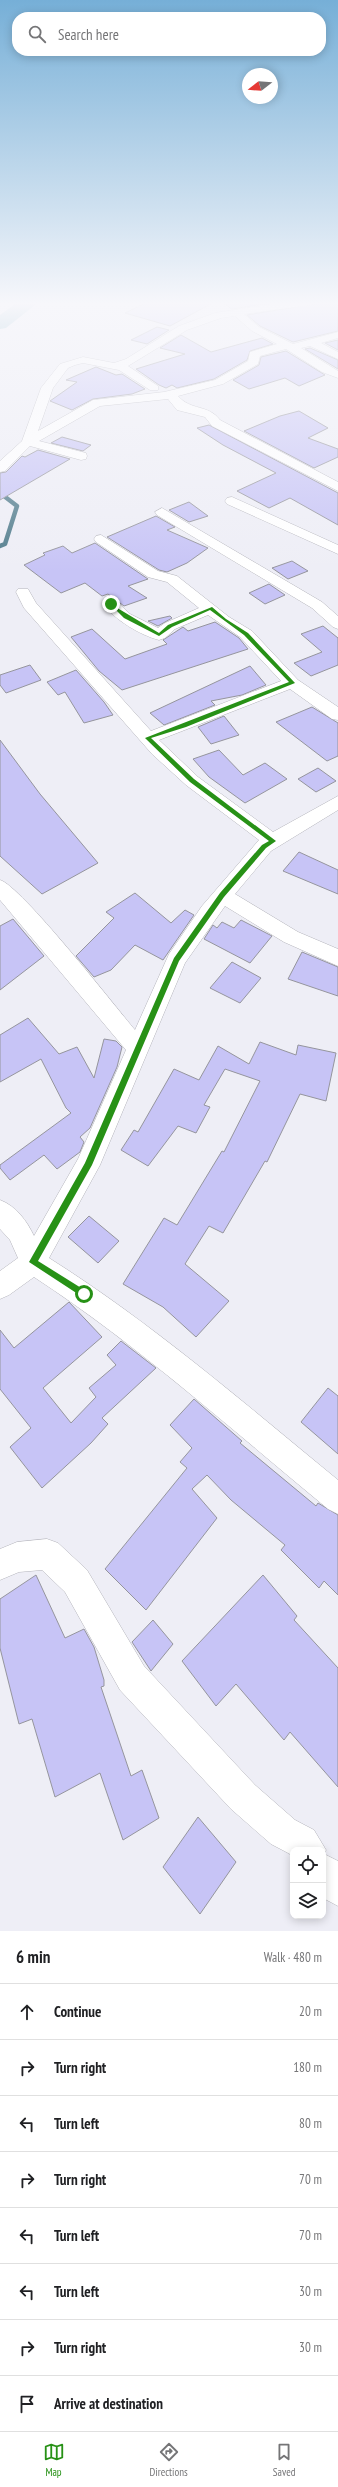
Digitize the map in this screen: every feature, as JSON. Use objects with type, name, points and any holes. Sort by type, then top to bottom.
[{"type":"street","points":[[28,442],[46,391]]},
{"type":"street","points":[[0,468],[28,442],[97,403],[164,391]]},
{"type":"street","points":[[200,412],[214,391]]},
{"type":"street","points":[[159,392],[171,395],[181,407],[209,414],[216,423],[337,485]]},
{"type":"street","points":[[28,442],[81,456]]},
{"type":"street","points":[[232,501],[338,550]]},
{"type":"street","points":[[162,512],[317,604],[338,624]]},
{"type":"street","points":[[102,539],[153,574],[172,579],[224,620],[246,634],[292,683],[338,715]]},
{"type":"street","points":[[23,592],[29,605],[148,738],[192,781],[273,841]]},
{"type":"street","points":[[111,604],[126,617],[159,635],[170,626],[210,608]]},
{"type":"street","points":[[148,738],[184,726],[292,683]]},
{"type":"street","points":[[0,1286],[33,1262],[88,1165],[176,960],[222,895],[264,846],[338,802]]},
{"type":"street","points":[[0,887],[27,916],[138,1049]]},
{"type":"street","points":[[222,895],[290,936],[338,958]]},
{"type":"street","points":[[0,1211],[19,1232],[33,1262],[84,1294],[139,1335],[338,1498]]},
{"type":"street","points":[[0,1565],[17,1557],[47,1554],[76,1581],[132,1678],[243,1797],[283,1832],[302,1842],[306,1847]]},
{"type":"street","points":[[326,1874],[338,1888]]},
{"type":"building","points":[[64,391],[140,391],[132,394],[93,399],[72,410],[50,401]]},
{"type":"building","points":[[299,411],[328,428],[308,438],[338,449],[338,457],[314,468],[244,431],[280,416]]},
{"type":"building","points":[[209,425],[338,493],[338,525],[290,498],[269,508],[237,491],[276,473],[223,445],[197,428]]},
{"type":"building","points":[[62,437],[91,445],[83,451],[51,443]]},
{"type":"building","points":[[38,450],[70,459],[0,500],[0,473],[6,472],[22,456],[25,457]]},
{"type":"building","points":[[189,502],[208,516],[189,522],[169,510]]},
{"type":"building","points":[[156,516],[175,527],[167,530],[208,548],[187,563],[167,572],[159,570],[107,537]]},
{"type":"building","points":[[95,543],[148,579],[128,586],[147,598],[124,606],[108,594],[102,596],[85,583],[61,593],[24,565],[45,555],[43,553],[63,546],[72,553]]},
{"type":"building","points":[[292,561],[308,571],[288,579],[272,568]]},
{"type":"building","points":[[269,584],[285,595],[265,604],[249,593]]},
{"type":"building","points":[[170,616],[172,618],[158,626],[148,621]]},
{"type":"building","points":[[215,622],[239,638],[248,649],[122,690],[99,671],[71,637],[92,629],[125,659],[167,644],[163,640],[183,627],[188,631]]},
{"type":"building","points":[[323,626],[338,638],[338,665],[311,676],[294,663],[322,652],[301,634]]},
{"type":"building","points":[[30,665],[41,680],[6,693],[0,685],[0,675]]},
{"type":"building","points":[[250,666],[266,685],[242,695],[211,701],[215,705],[164,725],[150,713]]},
{"type":"building","points":[[76,670],[104,702],[113,715],[84,723],[65,692],[58,695],[47,682]]},
{"type":"building","points":[[312,707],[338,723],[338,756],[327,761],[276,722]]},
{"type":"building","points":[[224,716],[239,735],[211,744],[198,727]]},
{"type":"building","points":[[0,740],[40,794],[98,863],[42,894],[0,856]]},
{"type":"building","points":[[219,750],[243,775],[265,763],[287,779],[245,803],[209,777],[193,759]]},
{"type":"building","points":[[318,768],[336,781],[316,792],[298,779]]},
{"type":"building","points":[[299,852],[338,870],[338,894],[283,871]]},
{"type":"building","points":[[135,893],[171,923],[185,910],[194,915],[163,960],[135,945],[111,970],[94,977],[76,956],[114,918],[106,912]]},
{"type":"building","points":[[13,919],[44,956],[0,990],[0,926]]},
{"type":"building","points":[[241,920],[272,936],[250,963],[204,939],[213,925],[217,928],[222,922],[234,928]]},
{"type":"building","points":[[302,952],[338,967],[338,996],[288,979]]},
{"type":"building","points":[[232,962],[261,978],[240,1003],[210,988]]},
{"type":"building","points":[[28,1018],[59,1054],[77,1047],[94,1078],[104,1039],[116,1041],[122,1047],[117,1067],[90,1128],[80,1137],[84,1142],[80,1152],[57,1169],[44,1155],[10,1180],[0,1168],[0,1165],[71,1113],[66,1108],[41,1059],[0,1082],[0,1035]]},
{"type":"building","points":[[260,1042],[296,1055],[298,1045],[336,1053],[326,1101],[300,1094],[267,1162],[265,1161],[223,1233],[209,1226],[185,1264],[229,1301],[196,1337],[163,1307],[123,1284],[164,1218],[177,1225],[222,1151],[224,1152],[260,1081],[225,1069],[204,1105],[210,1107],[196,1133],[178,1126],[148,1166],[121,1150],[134,1130],[138,1132],[174,1069],[199,1080],[218,1046],[249,1064]]},
{"type":"building","points":[[89,1216],[119,1241],[98,1263],[68,1237]]},
{"type":"building","points":[[69,1302],[102,1337],[43,1388],[71,1423],[96,1397],[89,1388],[116,1365],[107,1355],[121,1341],[156,1368],[102,1418],[108,1424],[91,1443],[42,1488],[10,1447],[31,1428],[0,1389],[0,1330],[14,1348]]},
{"type":"building","points":[[328,1388],[338,1396],[338,1454],[301,1422]]},
{"type":"building","points":[[194,1399],[242,1441],[240,1443],[316,1506],[318,1503],[338,1515],[338,1595],[324,1581],[319,1588],[281,1550],[285,1545],[231,1500],[207,1475],[192,1489],[217,1518],[146,1610],[105,1569],[187,1468],[180,1462],[192,1448],[170,1425]]},
{"type":"building","points":[[36,1575],[65,1638],[84,1629],[94,1647],[104,1680],[104,1686],[101,1687],[131,1776],[142,1770],[159,1818],[123,1840],[100,1773],[55,1797],[32,1719],[19,1724],[0,1648],[0,1599]]},
{"type":"building","points":[[263,1575],[297,1616],[294,1620],[338,1668],[338,1787],[290,1732],[284,1740],[236,1684],[216,1706],[182,1661]]},
{"type":"building","points":[[153,1620],[173,1644],[151,1671],[132,1642]]},
{"type":"building","points":[[198,1817],[236,1862],[200,1914],[163,1867]]},
{"type":"waterway","points":[[0,493],[17,506],[5,544],[0,546]]},
{"type":"route","points":[[84,1294],[33,1262],[57,1216],[88,1165],[176,960],[209,911],[222,895],[264,846],[273,841],[192,781],[158,750],[148,738],[184,726],[292,683],[246,634],[224,620],[210,608],[170,626],[159,635],[126,617],[111,604]]}]
